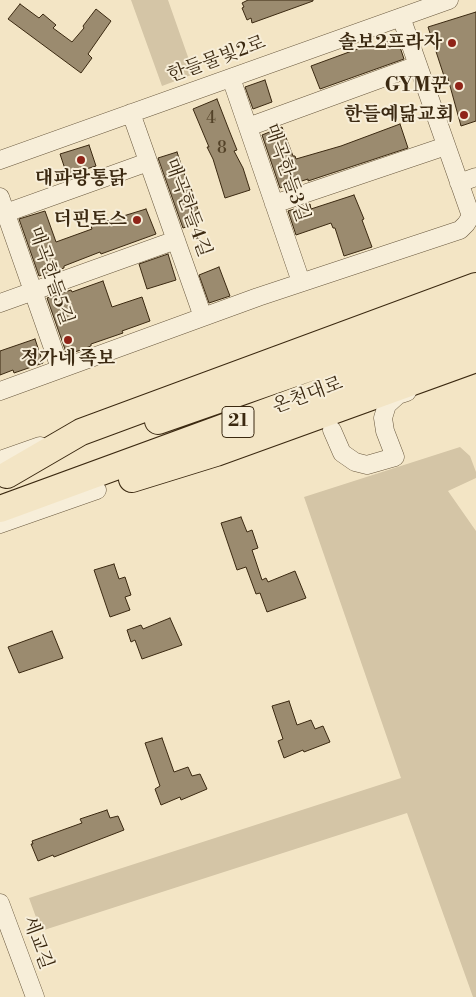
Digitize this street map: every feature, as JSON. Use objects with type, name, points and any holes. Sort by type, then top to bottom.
[{"type":"highway","points":[[2,470],[81,432],[476,286]]},
{"type":"highway","name":"온천대로","points":[[2,470],[476,310]]},
{"type":"highway","name":"온천대로","points":[[11,506],[476,335]]},
{"type":"highway","points":[[11,506],[96,490],[327,419],[476,359]]},
{"type":"street","name":"한들물빛2로","points":[[0,160],[449,0]]},
{"type":"street","points":[[0,391],[203,316],[460,230],[471,216],[468,180],[446,146],[401,17]]},
{"type":"street","points":[[248,127],[418,65]]},
{"type":"street","name":"매곡한들3길","points":[[231,78],[301,282]]},
{"type":"street","name":"매곡한들4길","points":[[131,113],[203,316]]},
{"type":"street","points":[[274,204],[446,146]]},
{"type":"street","points":[[2,209],[148,162]]},
{"type":"street","name":"매곡한들5길","points":[[2,209],[60,368]]},
{"type":"street","points":[[0,303],[176,240]]},
{"type":"street","points":[[327,419],[342,453],[355,462],[368,465],[394,457],[384,418],[387,405],[398,395],[476,369]]},
{"type":"street","points":[[0,524],[96,490]]},
{"type":"street","name":"세교길","points":[[0,904],[3,923],[35,997]]},
{"type":"shaded area","points":[[131,0],[168,0],[194,74],[162,86]]},
{"type":"shaded area","points":[[460,447],[470,456],[476,472],[476,478],[448,491],[476,531],[476,997],[473,997],[407,813],[41,931],[29,898],[401,778],[304,497]]},
{"type":"building","points":[[248,0],[313,1],[252,23],[251,18],[247,20],[242,8],[244,7],[242,3]]},
{"type":"building","points":[[20,4],[39,18],[43,14],[56,25],[53,28],[72,42],[96,9],[111,21],[88,54],[92,58],[81,73],[8,19]]},
{"type":"building","points":[[476,12],[476,121],[461,126],[447,75],[444,76],[428,27]]},
{"type":"building","points":[[397,38],[404,59],[320,89],[311,66],[371,44],[372,47]]},
{"type":"building","points":[[265,80],[272,102],[253,109],[245,87]]},
{"type":"building","points":[[217,99],[237,150],[234,151],[243,168],[250,190],[225,198],[213,159],[207,147],[209,147],[193,109]]},
{"type":"building","points":[[400,124],[408,148],[308,181],[308,179],[280,188],[262,135],[282,127],[293,156],[296,159],[341,146]]},
{"type":"building","points":[[89,145],[96,166],[67,175],[60,154]]},
{"type":"building","points":[[177,152],[202,222],[183,228],[158,158]]},
{"type":"building","points":[[354,195],[364,219],[362,220],[372,247],[344,256],[335,228],[333,228],[331,223],[296,235],[288,211],[310,204],[311,209]]},
{"type":"building","points":[[146,209],[156,234],[101,254],[100,252],[64,266],[64,268],[39,276],[19,219],[45,211],[56,242],[92,229],[91,226]]},
{"type":"building","points":[[168,254],[176,280],[147,289],[139,264]]},
{"type":"building","points":[[219,267],[230,296],[209,303],[199,275]]},
{"type":"building","points":[[103,281],[112,307],[142,297],[150,321],[67,355],[47,298],[71,290],[72,292]]},
{"type":"building","points":[[35,339],[43,363],[14,373],[13,370],[0,375],[0,351]]},
{"type":"building","points":[[241,517],[247,532],[252,530],[258,548],[252,550],[262,580],[266,578],[268,582],[295,571],[306,598],[267,612],[260,593],[256,594],[246,567],[237,570],[221,523]]},
{"type":"building","points":[[114,564],[119,579],[125,577],[131,595],[125,597],[130,610],[110,617],[94,570]]},
{"type":"building","points":[[170,618],[182,645],[142,659],[135,640],[131,642],[127,630],[141,625],[143,629]]},
{"type":"building","points":[[52,631],[63,658],[19,673],[8,647]]},
{"type":"building","points":[[289,701],[297,725],[311,720],[315,729],[323,726],[330,742],[284,758],[278,741],[283,739],[272,706]]},
{"type":"building","points":[[162,738],[174,772],[188,767],[192,776],[200,774],[207,789],[181,800],[180,797],[161,805],[155,789],[160,786],[145,743]]},
{"type":"building","points":[[107,810],[110,818],[118,816],[124,830],[54,857],[53,855],[38,861],[31,844],[33,844],[32,841],[82,823],[80,819]]},
{"type":"place","name":"솔보2프라자","points":[[452,43]]},
{"type":"place","name":"GYM꾼","points":[[459,86]]},
{"type":"place","name":"한들예닮교회","points":[[464,115]]},
{"type":"place","name":"대파랑통닭","points":[[81,160]]},
{"type":"place","name":"더핀토스","points":[[137,220]]},
{"type":"place","name":"정가네 족보","points":[[68,340]]}]
